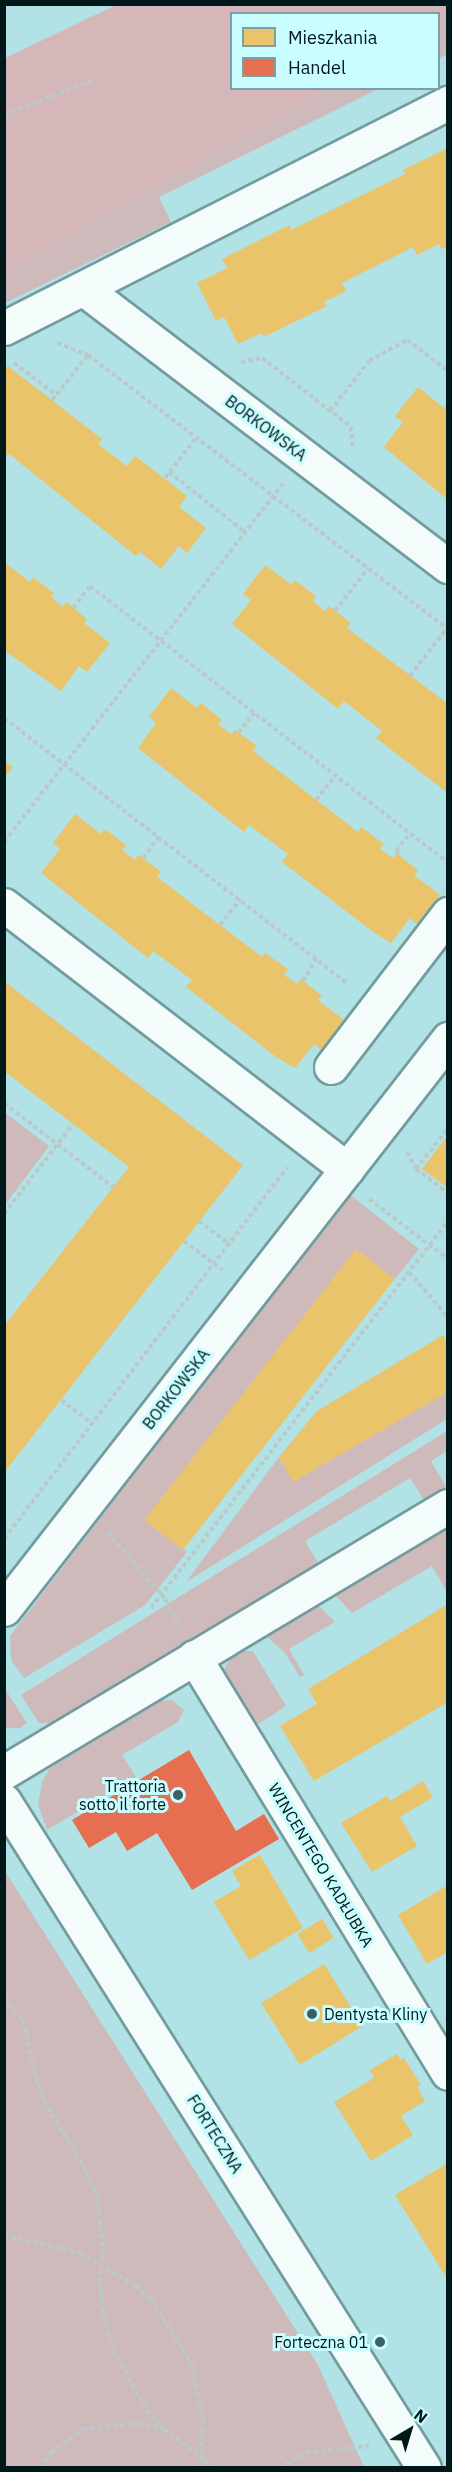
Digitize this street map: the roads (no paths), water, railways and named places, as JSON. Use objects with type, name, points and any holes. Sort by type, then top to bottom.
[{"type":"street","points":[[4,328],[447,103]]},
{"type":"street","name":"BORKOWSKA","points":[[84,289],[447,566]]},
{"type":"street","points":[[4,905],[344,1173]]},
{"type":"street","points":[[331,1067],[447,914]]},
{"type":"street","name":"BORKOWSKA","points":[[4,1610],[14,1584],[85,1505],[447,1039]]},
{"type":"street","points":[[4,1772],[447,1506]]},
{"type":"street","name":"WINCENTEGO KADŁUBKA","points":[[194,1657],[447,2073]]},
{"type":"street","name":"FORTECZNA","points":[[4,1801],[424,2468]]},
{"type":"place","name":"Trattoria sotto il forte","points":[[178,1795]]},
{"type":"place","name":"Dentysta Kliny","points":[[312,2014]]},
{"type":"place","name":"Forteczna 01","points":[[380,2342]]}]
